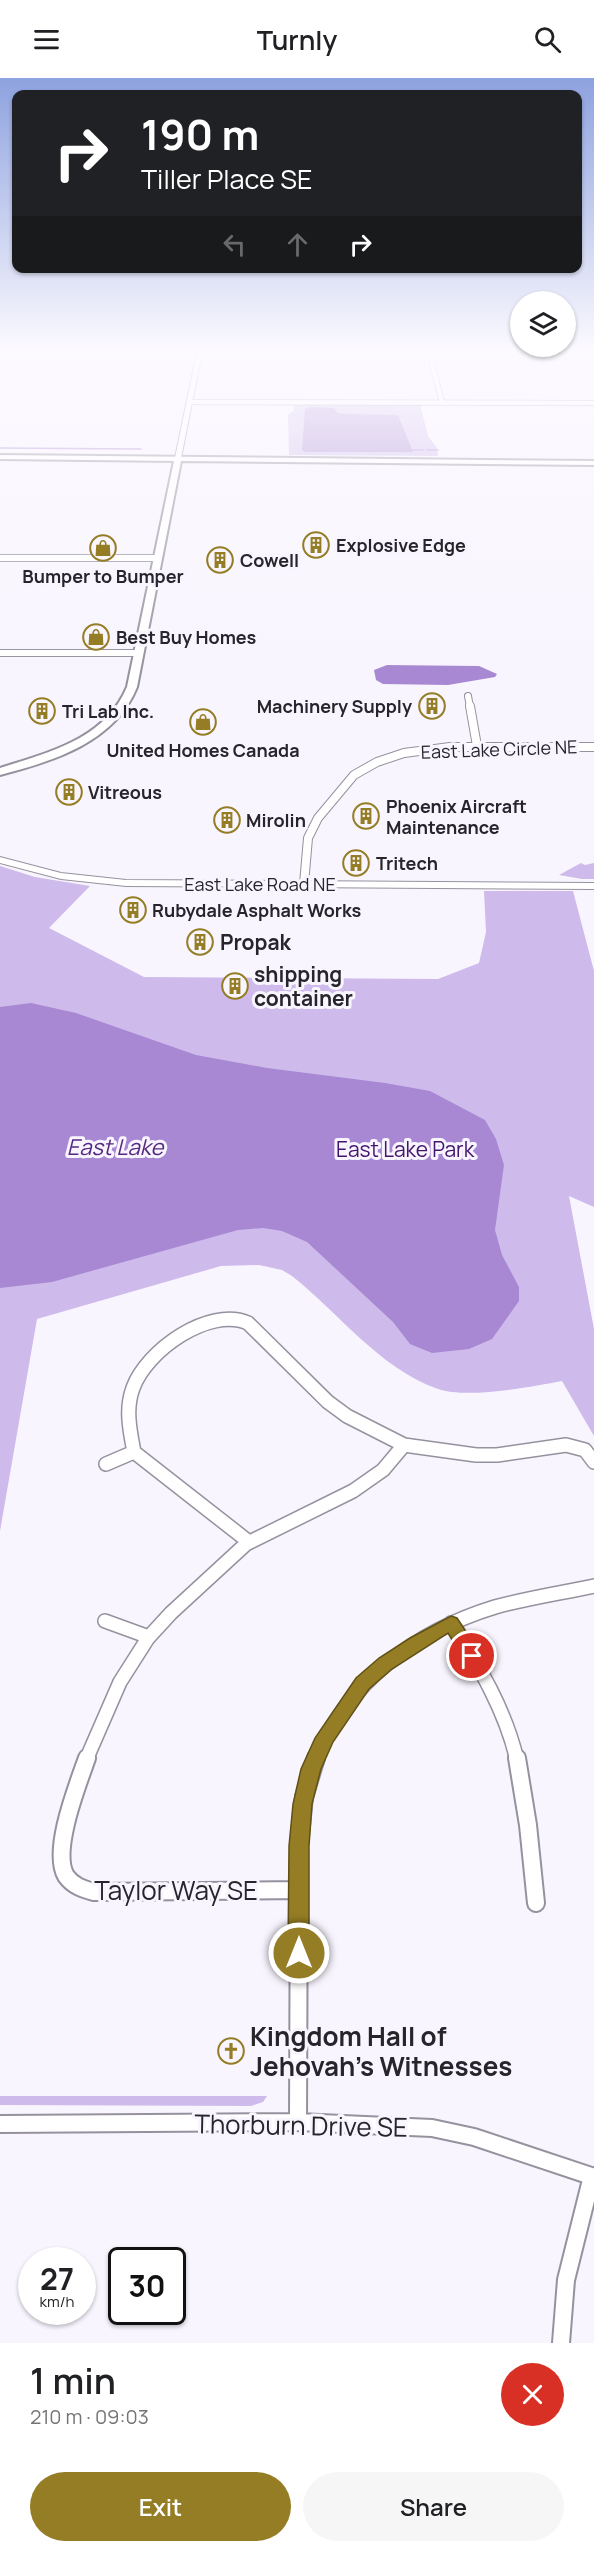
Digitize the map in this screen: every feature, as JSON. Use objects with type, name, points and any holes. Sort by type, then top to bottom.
[{"type":"main road","points":[[0,459],[148,458],[176,463]]},
{"type":"main road","points":[[200,458],[210,460]]},
{"type":"main road","points":[[0,459],[135,461],[165,464],[210,460],[594,463]]},
{"type":"main road","points":[[0,772],[75,745],[111,722],[129,699],[176,463]]},
{"type":"street","points":[[176,463],[178,458]]},
{"type":"street","points":[[0,558],[157,558]]},
{"type":"street","points":[[0,652],[138,653]]},
{"type":"street","points":[[468,696],[477,746]]},
{"type":"street","name":"East Lake Circle NE","points":[[304,884],[306,848],[313,828],[327,806],[354,775],[377,762],[404,753],[432,748],[594,747]]},
{"type":"street","name":"East Lake Road NE","points":[[0,860],[55,874],[118,882],[594,886]]},
{"type":"street","points":[[249,1542],[134,1452],[127,1419],[131,1387],[138,1372],[149,1358],[165,1344],[221,1318],[231,1318],[248,1323],[310,1387],[347,1416],[404,1445],[476,1455],[497,1455],[566,1445],[585,1450],[594,1462]]},
{"type":"street","name":"Taylor Way SE","points":[[299,1890],[94,1892],[83,1890],[65,1877],[61,1865],[64,1837],[85,1759],[124,1675],[149,1637],[201,1584],[249,1542],[366,1482],[384,1470],[404,1445]]},
{"type":"street","points":[[106,1464],[134,1452]]},
{"type":"street","points":[[298,2122],[299,1890],[303,1804],[311,1769],[325,1738],[362,1683],[416,1642],[451,1623],[482,1611],[525,1599],[594,1586]]},
{"type":"street","points":[[105,1621],[149,1637]]},
{"type":"street","points":[[451,1623],[496,1698],[510,1737],[520,1773],[536,1903]]},
{"type":"street","name":"Thorburn Drive SE","points":[[0,2124],[298,2122],[398,2125],[432,2128],[474,2137],[593,2176]]},
{"type":"street","points":[[561,2343],[560,2317],[566,2277],[593,2176]]},
{"type":"green space","points":[[581,863],[585,865],[594,863],[594,879],[559,875]]},
{"type":"green space","name":"East Lake Park","points":[[0,866],[35,877],[90,886],[49,928],[144,977],[438,979],[479,963],[486,932],[484,891],[573,891],[594,971],[594,1207],[569,1196],[594,1329],[594,1436],[562,1381],[482,1392],[451,1392],[438,1389],[397,1368],[361,1339],[310,1291],[282,1270],[259,1265],[221,1266],[37,1319],[0,1531]]},
{"type":"green space","points":[[0,2096],[267,2096],[263,2102],[251,2106],[0,2105]]},
{"type":"water","points":[[387,665],[479,666],[497,674],[495,677],[448,685],[383,684],[376,680],[374,670]]},
{"type":"water","name":"East Lake","points":[[31,1003],[76,1013],[196,1055],[267,1068],[430,1091],[485,1120],[496,1139],[504,1165],[495,1230],[502,1255],[519,1287],[519,1301],[492,1339],[469,1349],[432,1353],[410,1344],[393,1322],[307,1242],[282,1231],[263,1228],[238,1230],[52,1282],[0,1288],[0,1007]]},
{"type":"place","name":"Explosive Edge","points":[[316,545]]},
{"type":"place","name":"Bumper to Bumper","points":[[103,548]]},
{"type":"place","name":"Cowell","points":[[220,560]]},
{"type":"place","name":"Best Buy Homes","points":[[96,637]]},
{"type":"place","name":"Machinery Supply","points":[[432,706]]},
{"type":"place","name":"Tri Lab Inc.","points":[[42,711]]},
{"type":"place","name":"United Homes Canada","points":[[203,722]]},
{"type":"place","name":"Vitreous","points":[[69,792]]},
{"type":"place","name":"Phoenix Aircraft Maintenance","points":[[366,816]]},
{"type":"place","name":"Mirolin","points":[[227,820]]},
{"type":"place","name":"Tritech","points":[[356,863]]},
{"type":"place","name":"Rubydale Asphalt Works","points":[[133,910]]},
{"type":"place","name":"Propak","points":[[200,942]]},
{"type":"place","name":"shipping container","points":[[235,986]]},
{"type":"place","name":"Kingdom Hall of Jehovah's Witnesses","points":[[231,2051]]},
{"type":"route","points":[[299,1953],[299,1846],[303,1804],[311,1769],[325,1738],[362,1683],[416,1642],[451,1623],[472,1656]]}]
